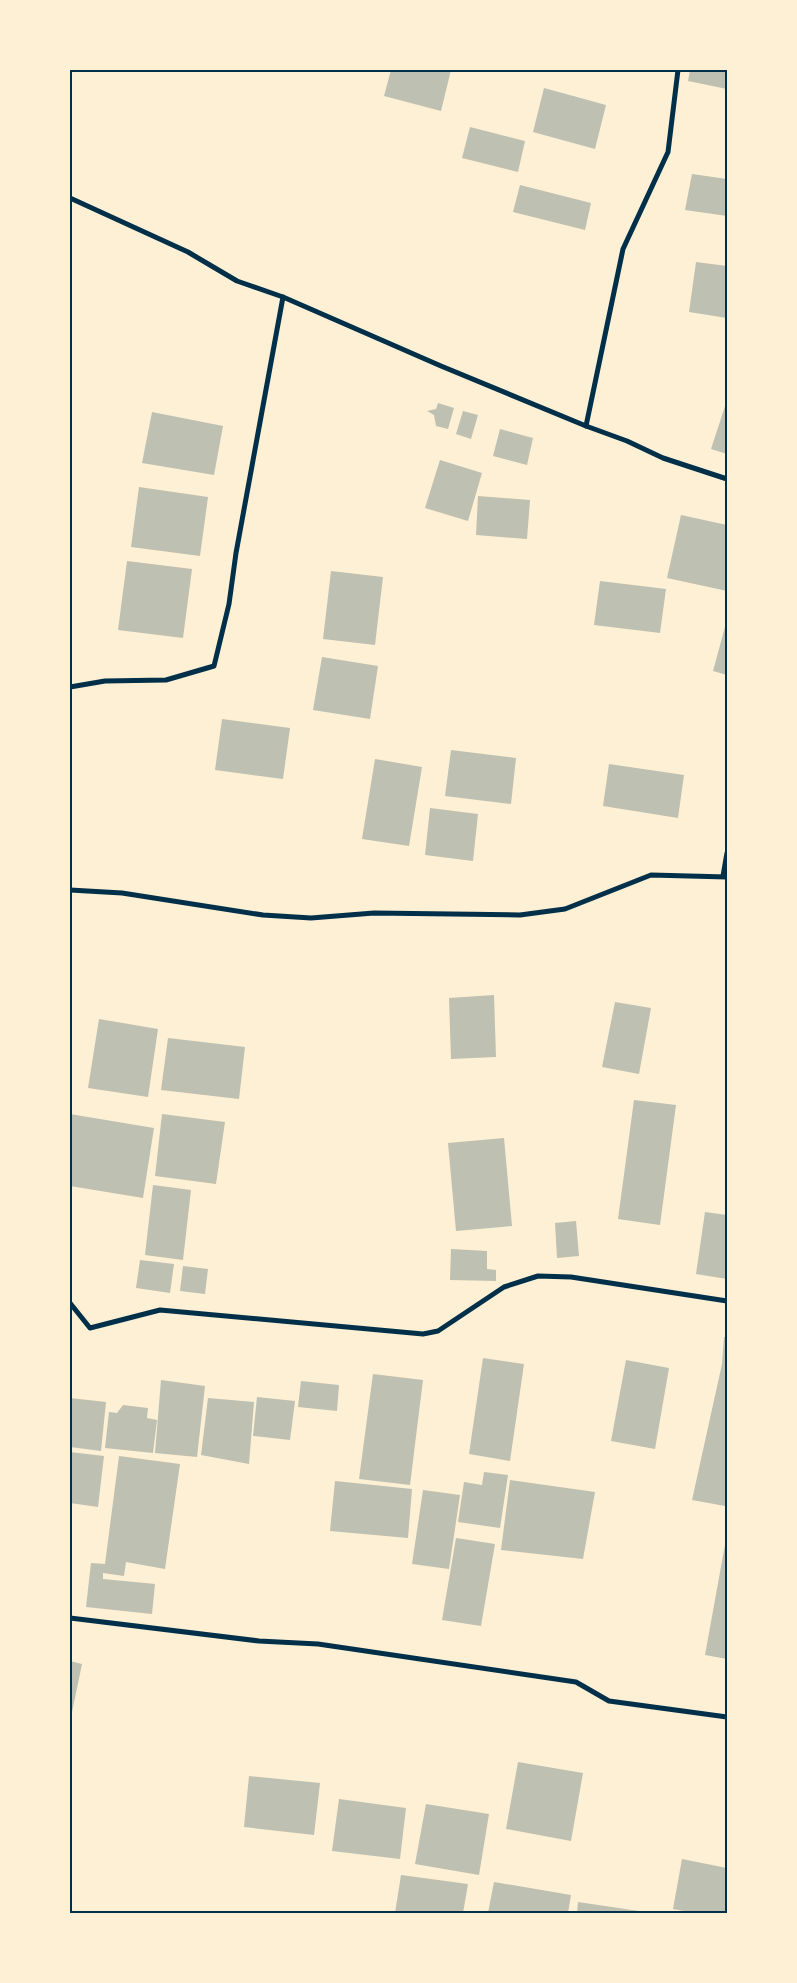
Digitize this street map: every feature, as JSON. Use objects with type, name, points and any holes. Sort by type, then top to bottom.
[{"type":"street","points":[[586,426],[623,249],[668,152],[678,70]]},
{"type":"street","points":[[70,198],[188,252],[237,281],[283,297],[586,426],[627,441],[663,458],[727,479]]},
{"type":"street","points":[[70,687],[105,681],[166,680],[214,666],[229,604],[283,297]]},
{"type":"street","points":[[70,890],[122,893],[263,915],[311,918],[374,913],[520,915],[565,909],[651,875],[725,876],[727,852]]},
{"type":"street","points":[[70,1303],[90,1328],[160,1310],[423,1334],[438,1331],[504,1287],[538,1276],[571,1277],[727,1301]]},
{"type":"street","points":[[70,1618],[259,1641],[318,1644],[576,1682],[609,1701],[727,1717]]},
{"type":"building","points":[[391,70],[451,70],[441,111],[384,96]]},
{"type":"building","points":[[690,70],[727,70],[727,89],[688,81]]},
{"type":"building","points":[[544,88],[606,105],[595,149],[533,132]]},
{"type":"building","points":[[470,127],[525,141],[518,172],[462,158]]},
{"type":"building","points":[[692,174],[727,179],[727,216],[685,210]]},
{"type":"building","points":[[520,185],[591,203],[585,230],[513,212]]},
{"type":"building","points":[[696,262],[727,266],[727,318],[689,312]]},
{"type":"building","points":[[727,400],[727,454],[711,449]]},
{"type":"building","points":[[438,403],[454,408],[448,429],[436,426],[434,415],[427,411],[436,409]]},
{"type":"building","points":[[463,411],[478,415],[471,439],[456,434]]},
{"type":"building","points":[[152,412],[223,426],[214,475],[142,463]]},
{"type":"building","points":[[500,429],[533,438],[527,465],[493,456]]},
{"type":"building","points":[[440,460],[482,473],[468,521],[425,508]]},
{"type":"building","points":[[139,487],[208,497],[200,556],[131,547]]},
{"type":"building","points":[[478,496],[530,500],[527,539],[476,535]]},
{"type":"building","points":[[681,515],[727,525],[727,591],[667,578]]},
{"type":"building","points":[[127,561],[192,569],[183,638],[118,630]]},
{"type":"building","points":[[331,571],[383,577],[375,645],[323,639]]},
{"type":"building","points":[[600,581],[666,589],[660,633],[594,625]]},
{"type":"building","points":[[727,623],[727,675],[713,671]]},
{"type":"building","points":[[322,657],[378,666],[370,719],[313,710]]},
{"type":"building","points":[[222,719],[290,728],[283,779],[215,770]]},
{"type":"building","points":[[451,750],[516,758],[511,804],[445,796]]},
{"type":"building","points":[[375,759],[422,767],[409,846],[362,839]]},
{"type":"building","points":[[609,764],[684,775],[678,818],[603,806]]},
{"type":"building","points":[[430,808],[478,814],[473,861],[425,855]]},
{"type":"building","points":[[494,995],[496,1057],[451,1059],[449,998]]},
{"type":"building","points":[[615,1002],[651,1008],[639,1074],[602,1067]]},
{"type":"building","points":[[99,1019],[158,1029],[148,1097],[88,1088]]},
{"type":"building","points":[[168,1038],[245,1047],[239,1099],[161,1090]]},
{"type":"building","points":[[634,1100],[676,1105],[660,1225],[618,1219]]},
{"type":"building","points":[[70,1114],[154,1128],[143,1198],[70,1186]]},
{"type":"building","points":[[162,1114],[225,1122],[216,1184],[155,1176]]},
{"type":"building","points":[[504,1138],[512,1226],[456,1231],[448,1143]]},
{"type":"building","points":[[153,1185],[191,1190],[183,1260],[145,1255]]},
{"type":"building","points":[[705,1212],[727,1215],[727,1279],[696,1274]]},
{"type":"building","points":[[576,1221],[579,1256],[557,1258],[555,1223]]},
{"type":"building","points":[[451,1249],[487,1251],[487,1269],[496,1270],[496,1281],[450,1280]]},
{"type":"building","points":[[140,1260],[174,1264],[170,1293],[136,1288]]},
{"type":"building","points":[[183,1266],[208,1269],[205,1294],[180,1291]]},
{"type":"building","points":[[724,1337],[727,1337],[727,1497],[725,1506],[692,1500],[722,1364]]},
{"type":"building","points":[[483,1358],[524,1364],[510,1461],[469,1454]]},
{"type":"building","points":[[626,1360],[669,1368],[655,1449],[611,1441]]},
{"type":"building","points":[[373,1374],[423,1380],[410,1485],[359,1479]]},
{"type":"building","points":[[161,1380],[205,1386],[197,1457],[155,1453]]},
{"type":"building","points":[[301,1381],[339,1385],[337,1411],[298,1407]]},
{"type":"building","points":[[257,1397],[295,1401],[290,1440],[253,1436]]},
{"type":"building","points":[[70,1398],[106,1402],[101,1451],[70,1447]]},
{"type":"building","points":[[208,1398],[254,1402],[249,1464],[201,1455]]},
{"type":"building","points":[[123,1405],[148,1408],[147,1418],[157,1420],[153,1453],[105,1448],[109,1412],[117,1413]]},
{"type":"building","points":[[70,1452],[104,1456],[98,1507],[70,1503]]},
{"type":"building","points":[[119,1456],[180,1464],[165,1569],[126,1562],[124,1576],[103,1573],[103,1579],[155,1584],[152,1614],[86,1607],[91,1563],[105,1564]]},
{"type":"building","points":[[484,1472],[508,1475],[500,1528],[458,1522],[464,1482],[482,1485]]},
{"type":"building","points":[[510,1480],[595,1492],[583,1559],[501,1550]]},
{"type":"building","points":[[335,1481],[412,1489],[408,1538],[330,1531]]},
{"type":"building","points":[[423,1490],[460,1495],[449,1569],[412,1564]]},
{"type":"building","points":[[456,1538],[495,1544],[481,1626],[442,1620]]},
{"type":"building","points":[[727,1539],[727,1659],[705,1655]]},
{"type":"building","points":[[70,1661],[82,1664],[71,1717],[70,1717]]},
{"type":"building","points":[[518,1762],[583,1773],[571,1841],[506,1829]]},
{"type":"building","points":[[249,1776],[320,1783],[314,1835],[244,1827]]},
{"type":"building","points":[[339,1799],[406,1808],[400,1859],[332,1851]]},
{"type":"building","points":[[426,1804],[489,1814],[479,1875],[415,1864]]},
{"type":"building","points":[[682,1859],[727,1868],[727,1913],[695,1913],[673,1909]]},
{"type":"building","points":[[401,1875],[468,1884],[463,1913],[395,1913]]},
{"type":"building","points":[[494,1882],[571,1895],[568,1913],[488,1913]]},
{"type":"building","points":[[578,1902],[639,1911],[639,1913],[577,1913]]}]
